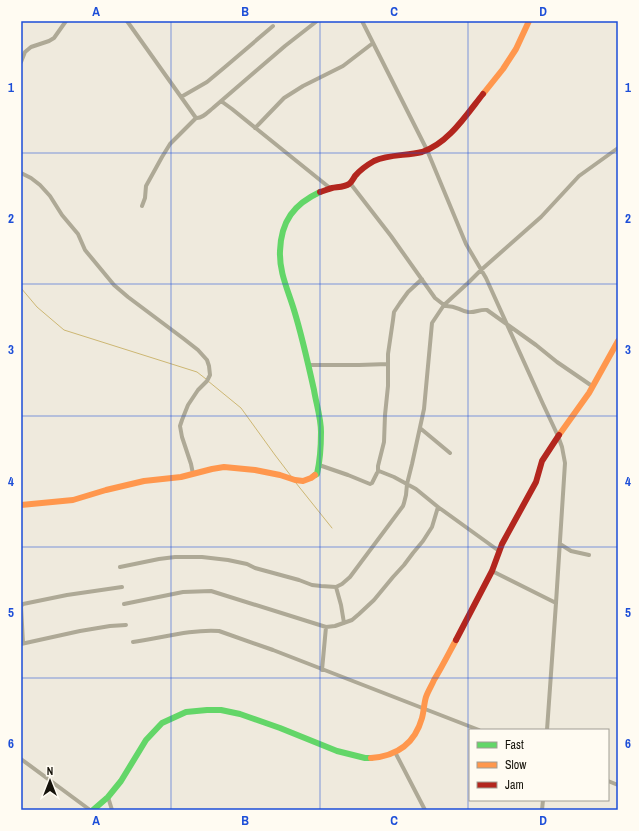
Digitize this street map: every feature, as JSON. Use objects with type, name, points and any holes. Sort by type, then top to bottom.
[{"type":"street","points":[[21,62],[25,52],[31,47],[54,38],[66,21]]},
{"type":"street","points":[[127,21],[196,118]]},
{"type":"street","points":[[142,206],[145,198],[146,186],[170,144],[196,118],[201,117],[285,46],[318,21]]},
{"type":"street","points":[[362,21],[426,150],[466,244],[486,278],[562,447],[565,463],[547,729]]},
{"type":"street","points":[[21,505],[73,500],[144,481],[181,477],[224,467],[255,470],[303,481],[317,474],[321,431],[314,391],[294,310],[281,271],[280,251],[282,235],[286,222],[296,207],[314,195],[330,188],[348,185],[362,168],[373,161],[388,156],[426,150],[447,136],[485,91],[517,48],[529,21]]},
{"type":"street","points":[[181,97],[207,82],[273,26]]},
{"type":"street","points":[[255,128],[284,98],[303,86],[343,66],[373,43]]},
{"type":"street","points":[[221,101],[330,188]]},
{"type":"street","points":[[120,567],[175,557],[202,557],[247,564],[312,584],[336,587],[342,584],[350,577],[404,503],[424,409],[432,323],[444,305],[541,217],[579,176],[618,148]]},
{"type":"street","points":[[21,173],[40,185],[50,196],[62,215],[78,234],[85,250],[114,285],[198,350],[207,360],[210,366],[210,375],[188,405],[180,426],[193,474]]},
{"type":"street","points":[[350,183],[384,226],[435,298],[444,305],[450,305],[469,312],[476,312],[482,309],[487,310],[592,386]]},
{"type":"street","points":[[319,465],[370,484],[372,483],[378,472],[384,442],[388,386],[388,354],[394,312],[408,292],[422,279]]},
{"type":"street","points":[[93,810],[108,797],[121,781],[136,759],[146,740],[162,723],[186,712],[221,710],[240,714],[337,751],[365,758],[380,757],[395,752],[407,744],[415,736],[419,729],[426,696],[492,571],[499,551],[519,511],[536,482],[542,461],[589,393],[618,341]]},
{"type":"street","points":[[308,365],[388,364]]},
{"type":"street","points":[[420,428],[450,453]]},
{"type":"street","points":[[378,472],[416,489],[438,507],[499,551]]},
{"type":"street","points":[[124,604],[183,592],[211,591],[231,596],[260,607],[326,627],[344,623],[356,617],[369,605],[404,565],[432,527],[438,507]]},
{"type":"street","points":[[560,544],[570,551],[589,555]]},
{"type":"street","points":[[492,571],[556,603]]},
{"type":"street","points":[[122,587],[67,595],[23,604],[21,606],[22,643],[80,631],[126,625]]},
{"type":"street","points":[[336,587],[344,623]]},
{"type":"street","points":[[322,670],[326,627]]},
{"type":"street","points":[[133,642],[186,633],[212,630],[219,631],[273,650],[476,729]]},
{"type":"street","points":[[395,752],[425,810]]},
{"type":"street","points":[[21,759],[90,810]]},
{"type":"street","points":[[108,797],[112,810]]},
{"type":"waterway","points":[[21,288],[37,307],[64,330],[197,372],[206,379]]},
{"type":"waterway","points":[[208,381],[241,408],[291,476]]},
{"type":"waterway","points":[[296,483],[332,528]]},
{"type":"traffic: fast","points":[[315,475],[317,474],[319,464],[321,432],[320,421],[302,340],[282,274],[280,251],[281,240],[286,222],[296,208],[320,192]]},
{"type":"traffic: fast","points":[[93,810],[108,797],[121,781],[146,740],[162,723],[186,712],[221,710],[240,714],[337,751],[365,758],[371,758]]},
{"type":"traffic: slow","points":[[483,94],[503,69],[516,49],[529,21]]},
{"type":"traffic: slow","points":[[559,435],[589,393],[618,341]]},
{"type":"traffic: slow","points":[[21,505],[73,500],[144,481],[181,477],[224,467],[255,470],[303,481],[315,475]]},
{"type":"traffic: slow","points":[[371,758],[380,757],[397,751],[404,747],[415,735],[422,718],[427,695],[456,640]]},
{"type":"traffic: jam","points":[[320,192],[347,185],[359,172],[374,161],[386,157],[422,152],[431,148],[456,128],[483,94]]},
{"type":"traffic: jam","points":[[456,640],[492,571],[502,544],[536,482],[542,461],[559,435]]}]
